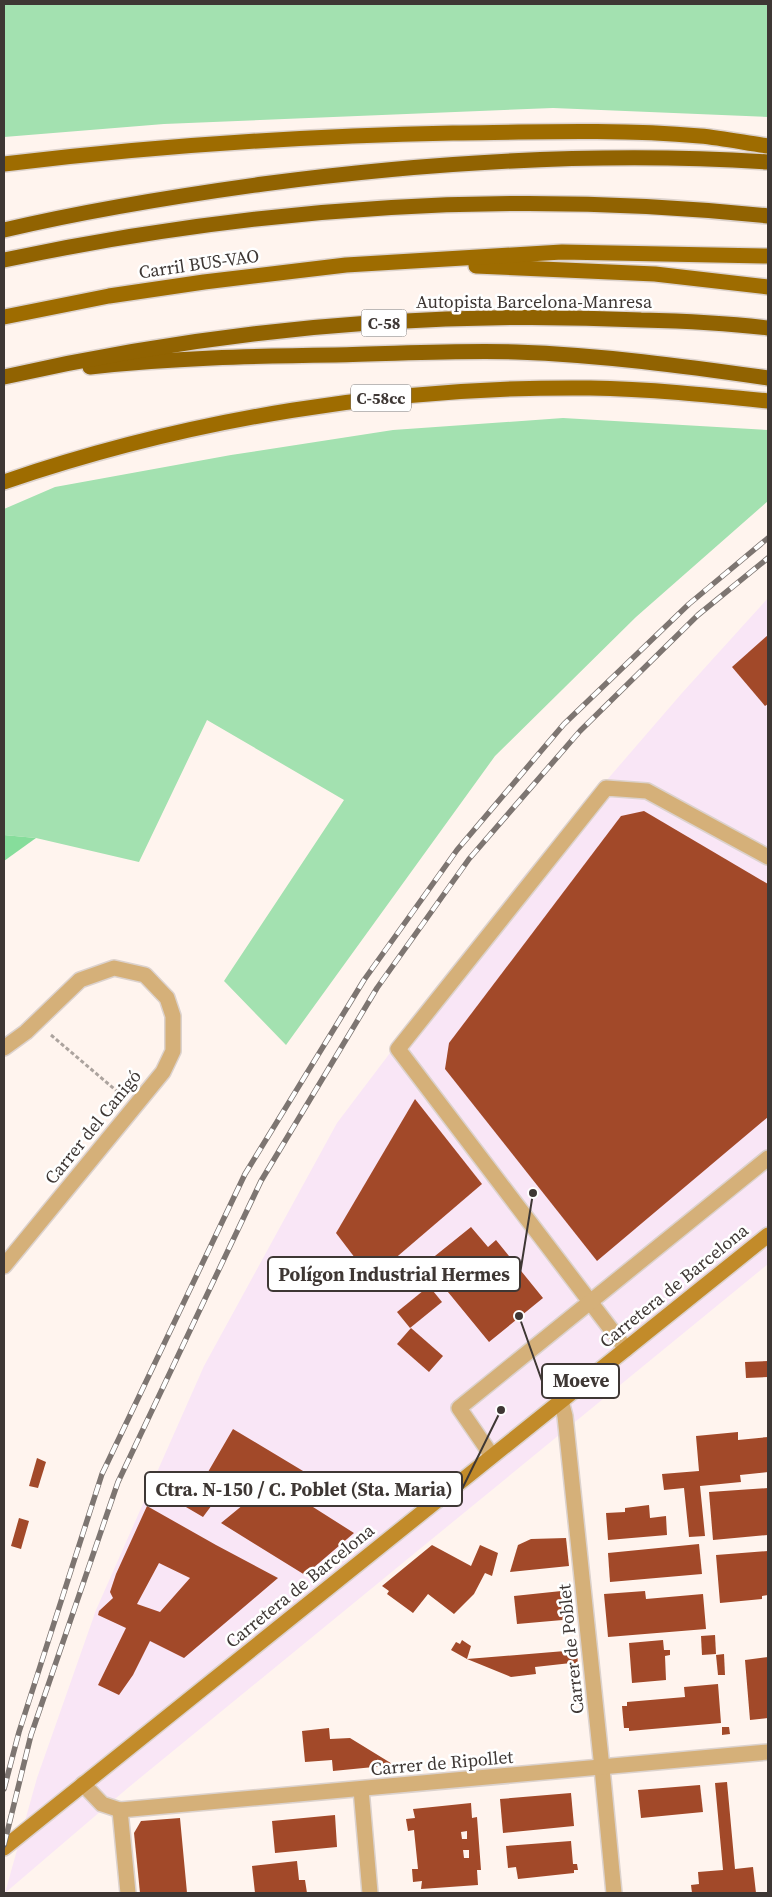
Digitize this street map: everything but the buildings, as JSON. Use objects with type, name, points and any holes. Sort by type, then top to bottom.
[{"type":"highway","points":[[4,164],[161,147],[387,134],[552,132],[640,134],[700,136],[768,146]]},
{"type":"highway","points":[[4,230],[62,216],[205,192],[354,172],[461,163],[568,158],[670,158],[768,162]]},
{"type":"highway","points":[[4,260],[141,235],[271,217],[342,210],[553,203],[694,209],[768,216]]},
{"type":"highway","points":[[400,262],[562,252],[768,256]]},
{"type":"highway","points":[[400,262],[655,274],[768,287]]},
{"type":"highway","name":"Carril BUS-VAO","points":[[4,317],[109,296],[204,282],[346,265],[400,262]]},
{"type":"highway","name":"Autopista Barcelona-Manresa","points":[[4,377],[127,351],[199,340],[407,321],[566,317],[687,322],[768,328]]},
{"type":"highway","points":[[4,377],[167,360],[254,356],[517,352],[626,358],[768,378]]},
{"type":"highway","name":"C-58cc","points":[[4,482],[97,452],[172,434],[261,416],[385,398],[513,389],[590,388],[768,401]]},
{"type":"main road","name":"Carretera de Barcelona","points":[[4,1848],[768,1235]]},
{"type":"street","points":[[626,1348],[398,1049],[606,788],[646,791],[768,857]]},
{"type":"street","name":"Carrer del Canigó","points":[[4,1266],[163,1072],[173,1050],[173,1016],[166,998],[145,975],[114,968],[80,980],[35,1022]]},
{"type":"street","points":[[4,1048],[26,1032],[35,1022]]},
{"type":"street","points":[[492,1456],[460,1408],[768,1158]]},
{"type":"street","name":"Carrer de Poblet","points":[[561,1401],[565,1416],[614,1893]]},
{"type":"street","name":"Carrer de Ripollet","points":[[120,1810],[768,1752]]},
{"type":"street","points":[[83,1784],[102,1804],[120,1810],[128,1893]]},
{"type":"street","points":[[361,1789],[370,1893]]},
{"type":"path","points":[[35,1022],[134,1106]]},
{"type":"shaded area","points":[[768,598],[768,1264],[129,1787],[5,1893],[37,1778],[96,1610],[204,1366],[337,1123],[524,876],[682,693]]},
{"type":"green space","points":[[4,4],[768,4],[768,117],[553,108],[164,124],[4,137]]},
{"type":"green space","points":[[563,418],[768,430],[768,501],[636,617],[495,756],[286,1045],[224,981],[344,800],[207,720],[139,862],[36,838],[4,835],[4,509],[55,487],[231,455],[393,430]]},
{"type":"green space","points":[[4,835],[36,838],[4,861]]},
{"type":"railway","points":[[4,1789],[19,1732],[102,1474],[245,1174],[364,980],[457,850],[564,724],[689,604],[768,538]]},
{"type":"railway","points":[[4,1845],[31,1735],[118,1482],[261,1181],[377,988],[469,859],[580,731],[698,615],[768,558]]},
{"type":"place","name":"Polígon Industrial Hermes","points":[[533,1193]]},
{"type":"place","name":"Moeve","points":[[519,1316]]},
{"type":"place","name":"Ctra. N-150 / C. Poblet (Sta. Maria)","points":[[501,1410]]}]
